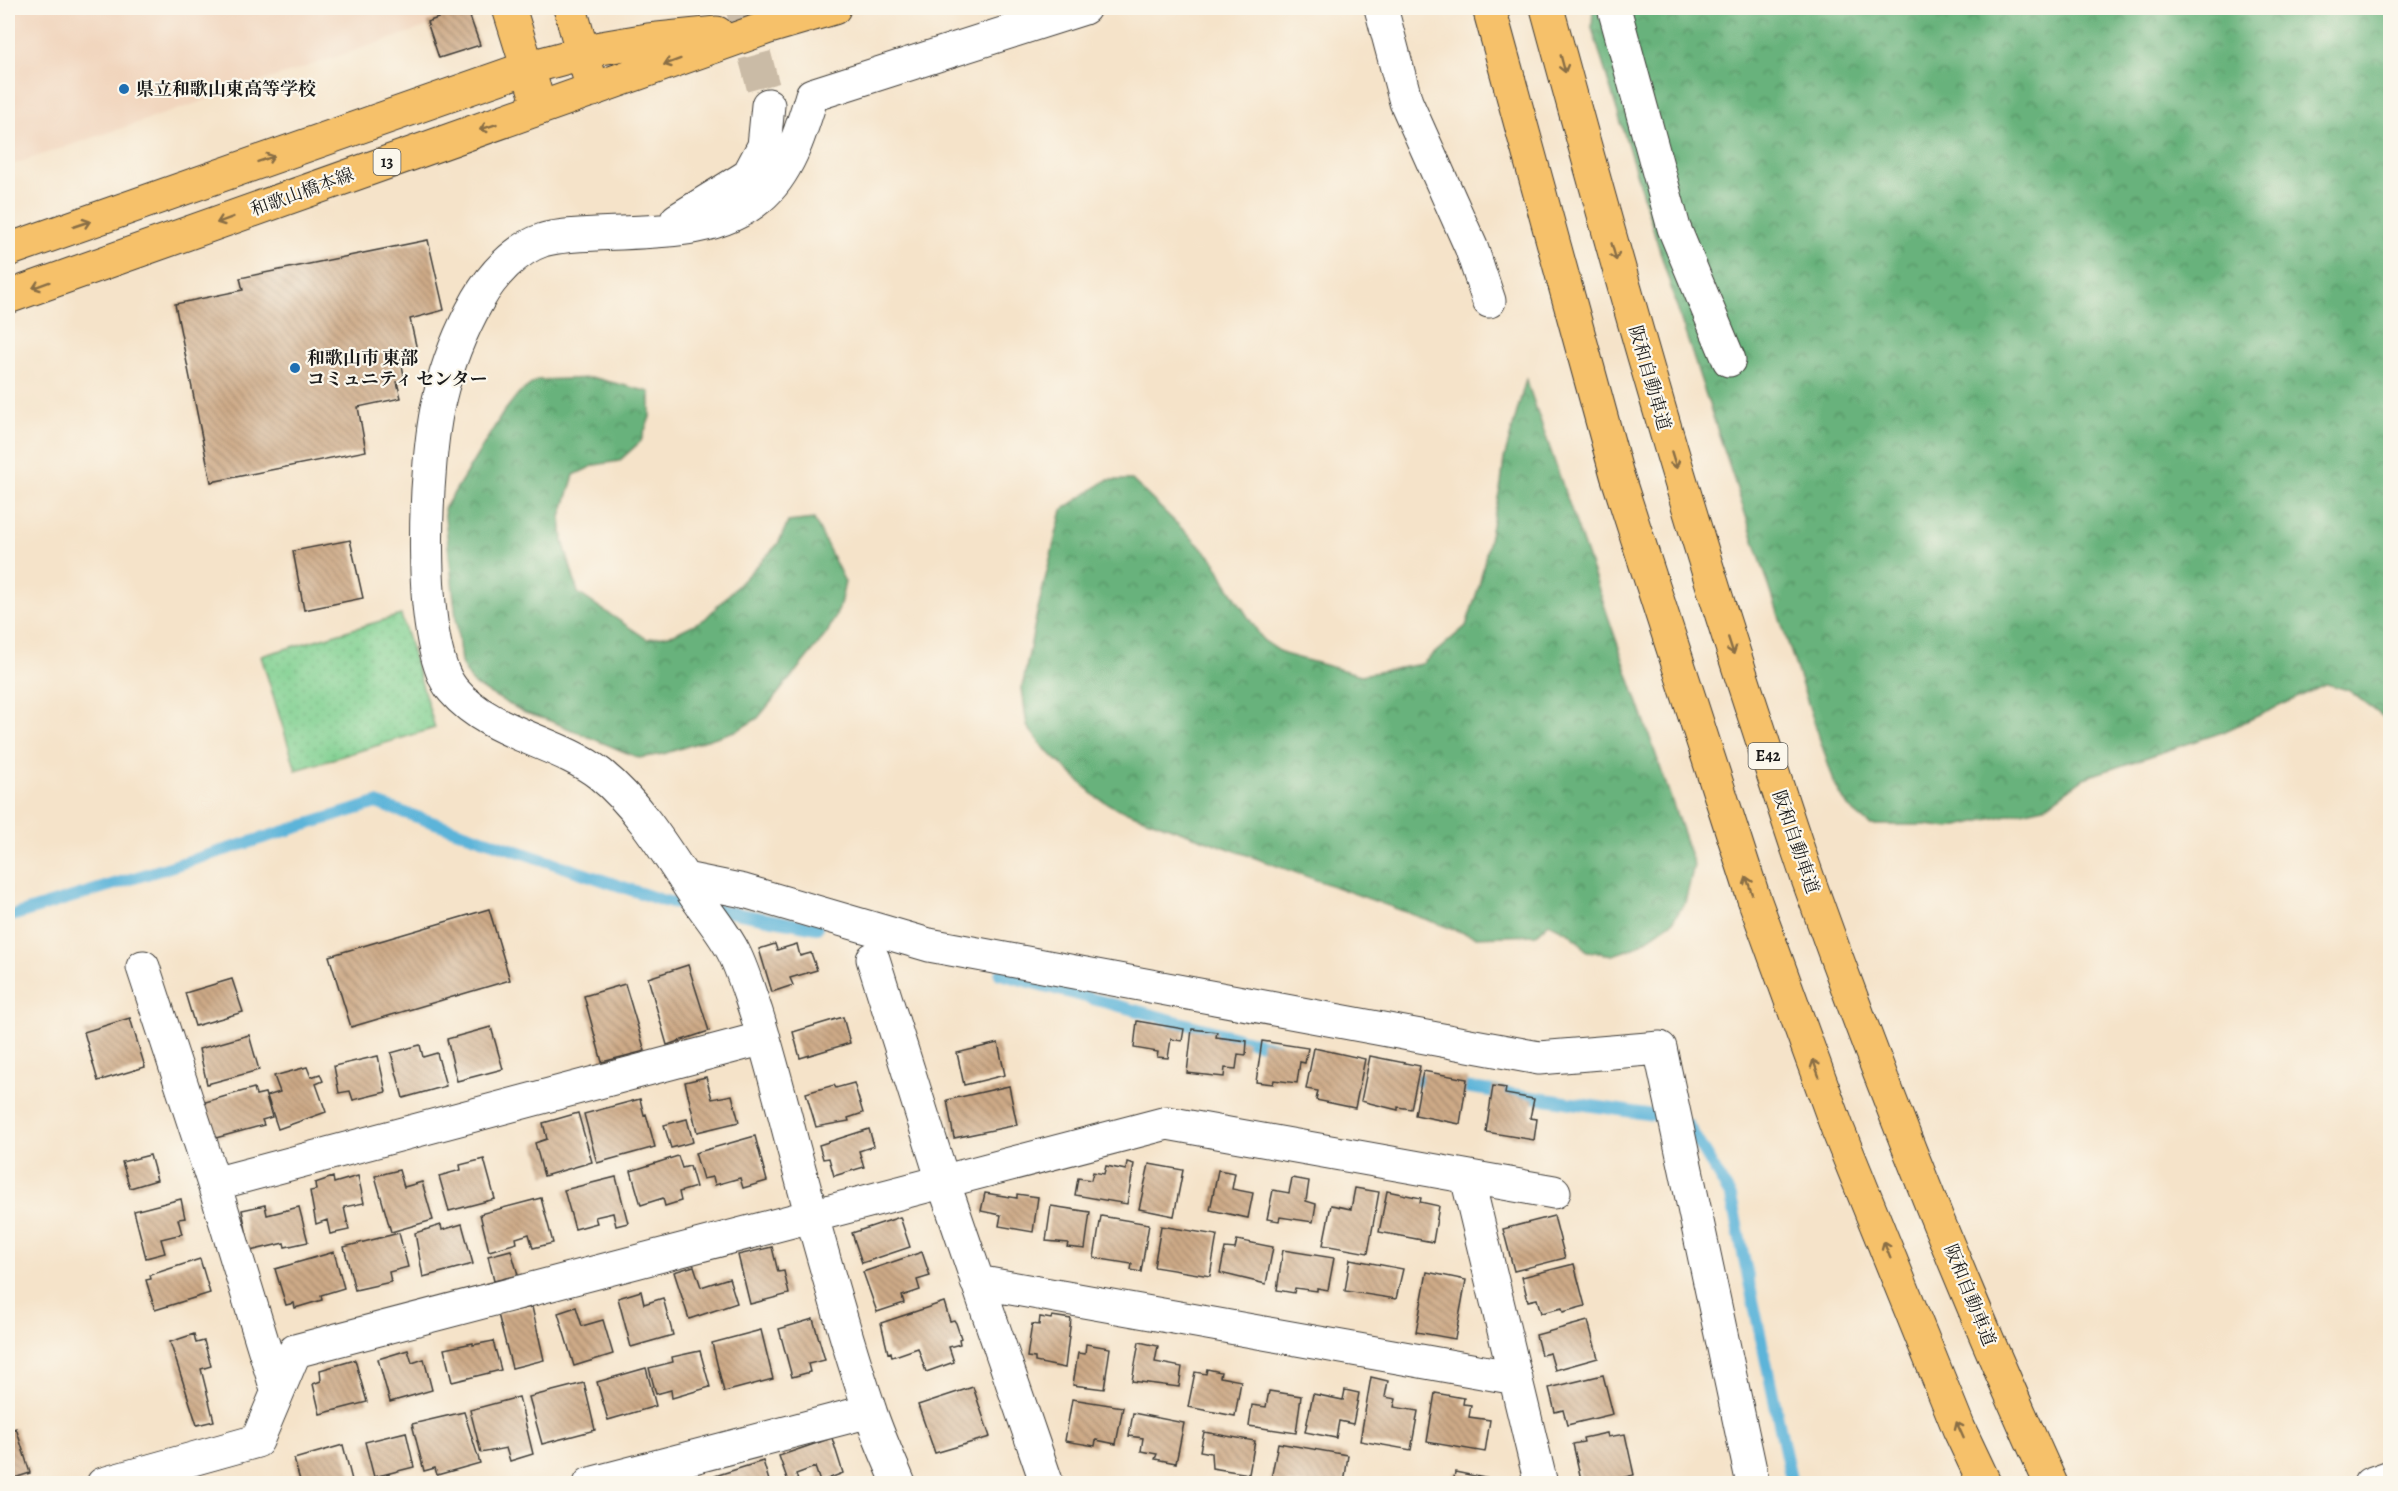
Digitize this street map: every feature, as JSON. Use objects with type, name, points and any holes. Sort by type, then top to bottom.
[{"type":"main road","points":[[509,8],[540,108]]},
{"type":"main road","points":[[570,8],[593,90]]},
{"type":"main road","name":"和歌山橋本線","points":[[8,297],[766,28],[834,8]]},
{"type":"main road","points":[[1466,8],[1498,111],[1551,240]]},
{"type":"main road","points":[[1489,8],[1617,475],[1753,896],[1838,1130],[1959,1429],[1985,1484]]},
{"type":"main road","name":"阪和自動車道","points":[[1547,8],[1673,456],[1726,632],[1807,876],[1893,1109],[2013,1400],[2051,1484]]},
{"type":"main road","name":"和歌山橋本線","points":[[8,250],[528,68],[582,53],[648,40],[766,28]]},
{"type":"street","points":[[899,1484],[870,1411],[812,1216],[764,1038],[733,951],[685,879],[628,802],[599,773],[499,724],[469,706],[449,686],[436,652],[428,612],[427,488],[438,402],[460,340],[479,298],[495,275],[515,256],[541,241],[568,236],[660,231],[704,224],[737,213],[761,196],[781,173],[801,130],[812,95],[1084,8]]},
{"type":"street","points":[[1381,8],[1406,102],[1471,247],[1489,301]]},
{"type":"street","points":[[1614,8],[1674,228],[1729,360]]},
{"type":"street","points":[[660,231],[748,176],[764,146],[768,105]]},
{"type":"street","points":[[685,879],[744,891],[929,945],[1539,1058],[1660,1048],[1753,1484]]},
{"type":"street","points":[[873,959],[943,1181],[1047,1484]]},
{"type":"street","points":[[143,967],[278,1390]]},
{"type":"street","points":[[214,1184],[764,1038]]},
{"type":"street","points":[[103,1484],[257,1441],[295,1351],[1167,1122],[1554,1192]]},
{"type":"street","points":[[1467,1177],[1541,1484]]},
{"type":"street","points":[[977,1282],[1516,1378]]},
{"type":"street","points":[[590,1484],[663,1474],[870,1411]]},
{"type":"street","points":[[2370,1484],[2391,1477]]},
{"type":"shaded area","name":"県立和歌山東高等学校","points":[[8,8],[473,8],[474,11],[8,166]]},
{"type":"green space","points":[[1593,8],[2390,8],[2390,722],[2348,690],[2327,684],[2223,732],[2084,778],[2044,807],[1949,828],[1926,825],[1870,825],[1848,807],[1835,785],[1680,317],[1592,28]]},
{"type":"green space","points":[[595,378],[650,392],[650,417],[641,441],[619,461],[595,465],[574,475],[561,517],[563,541],[578,593],[647,639],[674,634],[705,619],[778,544],[788,522],[814,519],[845,582],[839,609],[827,633],[758,718],[738,730],[663,754],[639,758],[548,720],[525,713],[473,684],[461,663],[444,509],[503,413],[518,394],[537,380]]},
{"type":"green space","points":[[1526,379],[1694,865],[1685,903],[1672,922],[1636,947],[1613,955],[1587,951],[1571,934],[1549,923],[1536,935],[1475,937],[1116,808],[1096,797],[1043,747],[1027,726],[1022,688],[1037,613],[1062,510],[1107,480],[1132,480],[1214,560],[1263,640],[1284,654],[1361,675],[1422,664],[1466,626],[1479,586],[1501,484],[1504,459]]},
{"type":"green space","points":[[401,615],[435,728],[296,770],[261,656]]},
{"type":"building","points":[[434,8],[467,8],[480,45],[439,58],[427,22],[438,18]]},
{"type":"building","name":"和歌山市 東部 コミュニティ センター","points":[[428,240],[444,310],[410,319],[417,350],[400,354],[405,381],[397,382],[401,398],[358,407],[366,451],[211,482],[175,304],[243,290],[240,278]]},
{"type":"building","points":[[350,540],[363,598],[304,610],[293,551]]},
{"type":"building","points":[[489,909],[510,980],[351,1027],[329,956]]},
{"type":"building","points":[[775,944],[777,950],[797,944],[800,956],[811,953],[817,970],[790,978],[793,985],[772,992],[759,949]]},
{"type":"building","points":[[688,965],[709,1031],[667,1045],[648,978]]},
{"type":"building","points":[[232,979],[243,1012],[195,1026],[185,993]]},
{"type":"building","points":[[625,984],[645,1051],[602,1062],[584,996]]},
{"type":"building","points":[[843,1017],[850,1043],[800,1058],[793,1032]]},
{"type":"building","points":[[130,1018],[145,1067],[98,1081],[84,1032]]},
{"type":"building","points":[[1137,1021],[1184,1029],[1182,1041],[1171,1039],[1168,1058],[1157,1057],[1158,1052],[1134,1048]]},
{"type":"building","points":[[491,1027],[503,1069],[457,1081],[447,1039]]},
{"type":"building","points":[[1192,1029],[1217,1032],[1216,1037],[1247,1041],[1246,1055],[1238,1054],[1236,1069],[1225,1068],[1224,1077],[1187,1073]]},
{"type":"building","points":[[249,1035],[259,1070],[207,1084],[199,1049]]},
{"type":"building","points":[[1262,1041],[1308,1048],[1305,1063],[1300,1062],[1297,1083],[1274,1080],[1273,1084],[1256,1082]]},
{"type":"building","points":[[998,1043],[1005,1075],[964,1085],[957,1053]]},
{"type":"building","points":[[420,1045],[423,1057],[437,1053],[446,1086],[403,1098],[391,1053]]},
{"type":"building","points":[[1314,1048],[1365,1059],[1355,1108],[1316,1100],[1318,1091],[1306,1089]]},
{"type":"building","points":[[378,1056],[386,1092],[353,1100],[350,1091],[339,1093],[334,1066]]},
{"type":"building","points":[[1370,1056],[1420,1066],[1411,1109],[1398,1107],[1398,1110],[1361,1101]]},
{"type":"building","points":[[307,1067],[311,1077],[320,1074],[323,1081],[316,1084],[326,1112],[278,1129],[267,1096],[280,1092],[274,1076]]},
{"type":"building","points":[[1423,1071],[1467,1079],[1460,1124],[1415,1115]]},
{"type":"building","points":[[706,1077],[712,1099],[732,1095],[739,1122],[697,1132],[685,1082]]},
{"type":"building","points":[[854,1083],[863,1113],[848,1118],[849,1121],[816,1127],[806,1093],[834,1085],[836,1088]]},
{"type":"building","points":[[1009,1086],[1017,1125],[954,1138],[947,1100]]},
{"type":"building","points":[[1493,1086],[1506,1088],[1505,1094],[1534,1099],[1530,1118],[1537,1119],[1534,1140],[1486,1132]]},
{"type":"building","points":[[254,1088],[256,1095],[265,1093],[272,1117],[262,1120],[264,1125],[212,1139],[202,1103]]},
{"type":"building","points":[[640,1099],[655,1147],[597,1163],[584,1114]]},
{"type":"building","points":[[578,1113],[592,1162],[544,1176],[535,1143],[547,1139],[543,1123]]},
{"type":"building","points":[[687,1119],[693,1142],[671,1148],[664,1125]]},
{"type":"building","points":[[869,1129],[874,1146],[859,1151],[864,1167],[834,1176],[829,1158],[823,1159],[819,1145]]},
{"type":"building","points":[[755,1136],[767,1181],[743,1188],[740,1178],[715,1185],[713,1177],[703,1179],[695,1153]]},
{"type":"building","points":[[150,1155],[157,1180],[130,1188],[122,1162]]},
{"type":"building","points":[[678,1156],[682,1168],[690,1166],[696,1187],[679,1192],[681,1201],[665,1206],[663,1198],[641,1205],[631,1171]]},
{"type":"building","points":[[484,1159],[495,1199],[449,1211],[439,1176],[461,1170],[460,1165]]},
{"type":"building","points":[[1127,1162],[1134,1164],[1127,1204],[1075,1195],[1078,1178],[1091,1180],[1093,1172],[1104,1174],[1106,1166],[1126,1170]]},
{"type":"building","points":[[1149,1164],[1183,1170],[1174,1216],[1139,1209]]},
{"type":"building","points":[[399,1170],[404,1187],[422,1182],[433,1220],[391,1232],[375,1176]]},
{"type":"building","points":[[1218,1170],[1235,1173],[1232,1189],[1253,1193],[1248,1218],[1210,1210]]},
{"type":"building","points":[[358,1176],[364,1203],[344,1207],[349,1230],[330,1234],[327,1220],[316,1224],[310,1191],[316,1190],[315,1183],[333,1177],[334,1183]]},
{"type":"building","points":[[616,1177],[628,1223],[616,1226],[613,1213],[595,1217],[597,1223],[575,1229],[564,1190]]},
{"type":"building","points":[[1292,1178],[1309,1181],[1306,1201],[1316,1204],[1313,1222],[1280,1217],[1279,1221],[1267,1219],[1273,1190],[1289,1193]]},
{"type":"building","points":[[1355,1188],[1379,1192],[1368,1253],[1323,1245],[1331,1205],[1351,1209]]},
{"type":"building","points":[[1387,1191],[1421,1198],[1420,1202],[1439,1206],[1433,1242],[1379,1232]]},
{"type":"building","points":[[985,1193],[1017,1198],[1017,1194],[1038,1197],[1033,1232],[999,1226],[1001,1215],[981,1211]]},
{"type":"building","points":[[541,1198],[553,1243],[533,1248],[529,1234],[516,1238],[517,1243],[489,1251],[480,1214]]},
{"type":"building","points":[[181,1199],[185,1218],[178,1219],[182,1234],[161,1239],[165,1253],[146,1258],[134,1211]]},
{"type":"building","points":[[265,1205],[267,1215],[299,1207],[308,1242],[285,1247],[284,1243],[250,1251],[242,1210]]},
{"type":"building","points":[[1051,1206],[1090,1212],[1085,1249],[1067,1247],[1068,1243],[1046,1241]]},
{"type":"building","points":[[1101,1216],[1149,1224],[1141,1272],[1131,1270],[1132,1264],[1094,1258]]},
{"type":"building","points":[[1554,1216],[1565,1258],[1514,1271],[1503,1229]]},
{"type":"building","points":[[900,1217],[910,1247],[862,1263],[852,1233]]},
{"type":"building","points":[[462,1224],[473,1264],[423,1277],[415,1233],[441,1225],[442,1230]]},
{"type":"building","points":[[1161,1226],[1217,1235],[1210,1276],[1154,1267]]},
{"type":"building","points":[[399,1233],[408,1267],[389,1272],[391,1282],[355,1290],[344,1247]]},
{"type":"building","points":[[1237,1240],[1273,1247],[1266,1284],[1220,1273],[1225,1248],[1235,1249]]},
{"type":"building","points":[[772,1247],[778,1272],[784,1271],[789,1294],[750,1304],[738,1255]]},
{"type":"building","points":[[511,1250],[518,1275],[494,1281],[488,1256]]},
{"type":"building","points":[[1283,1250],[1334,1258],[1328,1290],[1295,1288],[1294,1293],[1277,1290]]},
{"type":"building","points":[[334,1252],[344,1288],[321,1295],[322,1300],[295,1308],[294,1303],[286,1305],[275,1269]]},
{"type":"building","points":[[922,1252],[930,1276],[917,1280],[920,1290],[902,1296],[904,1303],[877,1312],[863,1272]]},
{"type":"building","points":[[200,1259],[210,1293],[155,1310],[146,1280],[151,1279],[150,1275]]},
{"type":"building","points":[[1350,1259],[1403,1269],[1396,1299],[1345,1291]]},
{"type":"building","points":[[1574,1264],[1585,1306],[1563,1312],[1562,1308],[1541,1313],[1537,1299],[1528,1301],[1522,1277]]},
{"type":"building","points":[[694,1266],[701,1287],[729,1278],[737,1303],[689,1319],[674,1272]]},
{"type":"building","points":[[1427,1272],[1466,1280],[1455,1339],[1416,1332]]},
{"type":"building","points":[[641,1291],[644,1304],[663,1298],[673,1335],[631,1347],[618,1298]]},
{"type":"building","points":[[944,1302],[950,1321],[954,1320],[956,1323],[961,1338],[959,1339],[960,1344],[949,1347],[954,1362],[926,1372],[918,1348],[892,1357],[891,1352],[888,1353],[881,1323]]},
{"type":"building","points":[[532,1307],[544,1360],[512,1368],[498,1314]]},
{"type":"building","points":[[576,1307],[582,1326],[603,1320],[613,1354],[574,1366],[558,1313]]},
{"type":"building","points":[[1052,1316],[1071,1319],[1065,1368],[1035,1362],[1035,1358],[1027,1357],[1032,1324],[1039,1325],[1040,1317],[1051,1319]]},
{"type":"building","points":[[813,1319],[825,1360],[808,1364],[810,1372],[792,1377],[779,1329]]},
{"type":"building","points":[[1588,1321],[1598,1358],[1555,1370],[1550,1353],[1541,1355],[1536,1335]]},
{"type":"building","points":[[761,1330],[773,1379],[724,1392],[712,1343]]},
{"type":"building","points":[[194,1334],[196,1343],[204,1341],[211,1366],[201,1369],[214,1421],[197,1425],[170,1342]]},
{"type":"building","points":[[493,1341],[501,1370],[452,1382],[444,1349]]},
{"type":"building","points":[[1139,1342],[1158,1346],[1155,1362],[1182,1367],[1179,1387],[1132,1381]]},
{"type":"building","points":[[1086,1344],[1110,1348],[1104,1389],[1073,1385],[1078,1353],[1085,1354]]},
{"type":"building","points":[[408,1350],[412,1363],[424,1359],[432,1390],[390,1402],[378,1359]]},
{"type":"building","points":[[700,1351],[710,1387],[672,1398],[671,1390],[656,1394],[649,1368],[673,1362],[672,1357]]},
{"type":"building","points":[[355,1360],[367,1402],[320,1414],[313,1384],[321,1381],[320,1370]]},
{"type":"building","points":[[646,1368],[656,1406],[608,1420],[597,1382]]},
{"type":"building","points":[[1207,1369],[1221,1372],[1220,1377],[1241,1381],[1235,1416],[1188,1407],[1195,1372],[1206,1374]]},
{"type":"building","points":[[1603,1375],[1613,1414],[1567,1425],[1563,1410],[1555,1412],[1549,1388]]},
{"type":"building","points":[[1371,1377],[1388,1381],[1385,1397],[1396,1399],[1394,1407],[1418,1411],[1411,1450],[1360,1441]]},
{"type":"building","points":[[584,1383],[595,1430],[542,1444],[529,1397]]},
{"type":"building","points":[[973,1387],[990,1437],[935,1453],[918,1405]]},
{"type":"building","points":[[1345,1390],[1359,1393],[1353,1424],[1339,1421],[1336,1438],[1305,1432],[1313,1394],[1343,1400]]},
{"type":"building","points":[[1269,1391],[1301,1396],[1296,1433],[1249,1426],[1252,1405],[1266,1407]]},
{"type":"building","points":[[1435,1393],[1464,1398],[1463,1404],[1471,1405],[1469,1417],[1490,1420],[1485,1452],[1427,1442]]},
{"type":"building","points":[[519,1397],[533,1454],[510,1461],[506,1448],[481,1453],[470,1410]]},
{"type":"building","points":[[1072,1399],[1123,1407],[1116,1444],[1096,1440],[1095,1446],[1065,1441]]},
{"type":"building","points":[[464,1412],[480,1463],[437,1475],[435,1468],[424,1471],[412,1424]]},
{"type":"building","points":[[1133,1413],[1184,1423],[1176,1463],[1155,1459],[1157,1454],[1141,1451],[1143,1438],[1129,1436]]},
{"type":"building","points":[[16,1428],[30,1473],[8,1480],[8,1431]]},
{"type":"building","points":[[406,1432],[414,1467],[374,1477],[365,1442]]},
{"type":"building","points":[[1204,1432],[1255,1441],[1249,1474],[1212,1468],[1211,1453],[1200,1451]]},
{"type":"building","points":[[1607,1433],[1608,1437],[1625,1434],[1634,1475],[1595,1484],[1582,1484],[1573,1444],[1584,1442],[1583,1438]]},
{"type":"building","points":[[832,1438],[843,1473],[820,1482],[815,1467],[796,1474],[799,1484],[789,1484],[779,1456]]},
{"type":"building","points":[[1278,1443],[1348,1455],[1344,1484],[1270,1484]]},
{"type":"building","points":[[343,1445],[353,1484],[301,1484],[294,1459]]},
{"type":"building","points":[[763,1461],[770,1484],[717,1484],[715,1476]]},
{"type":"building","points":[[1455,1472],[1495,1480],[1494,1484],[1453,1484]]},
{"type":"waterway","points":[[8,917],[376,803],[664,901],[696,906]]},
{"type":"waterway","points":[[713,909],[817,928]]},
{"type":"waterway","points":[[1000,974],[1276,1048]]},
{"type":"waterway","points":[[1403,1078],[1674,1118]]},
{"type":"waterway","points":[[1688,1125],[1731,1197],[1792,1484]]},
{"type":"tunnel","points":[[742,8],[768,105]]},
{"type":"place","name":"県立和歌山東高等学校","points":[[124,89]]},
{"type":"place","name":"和歌山市 東部 コミュニティ センター","points":[[295,368]]}]
